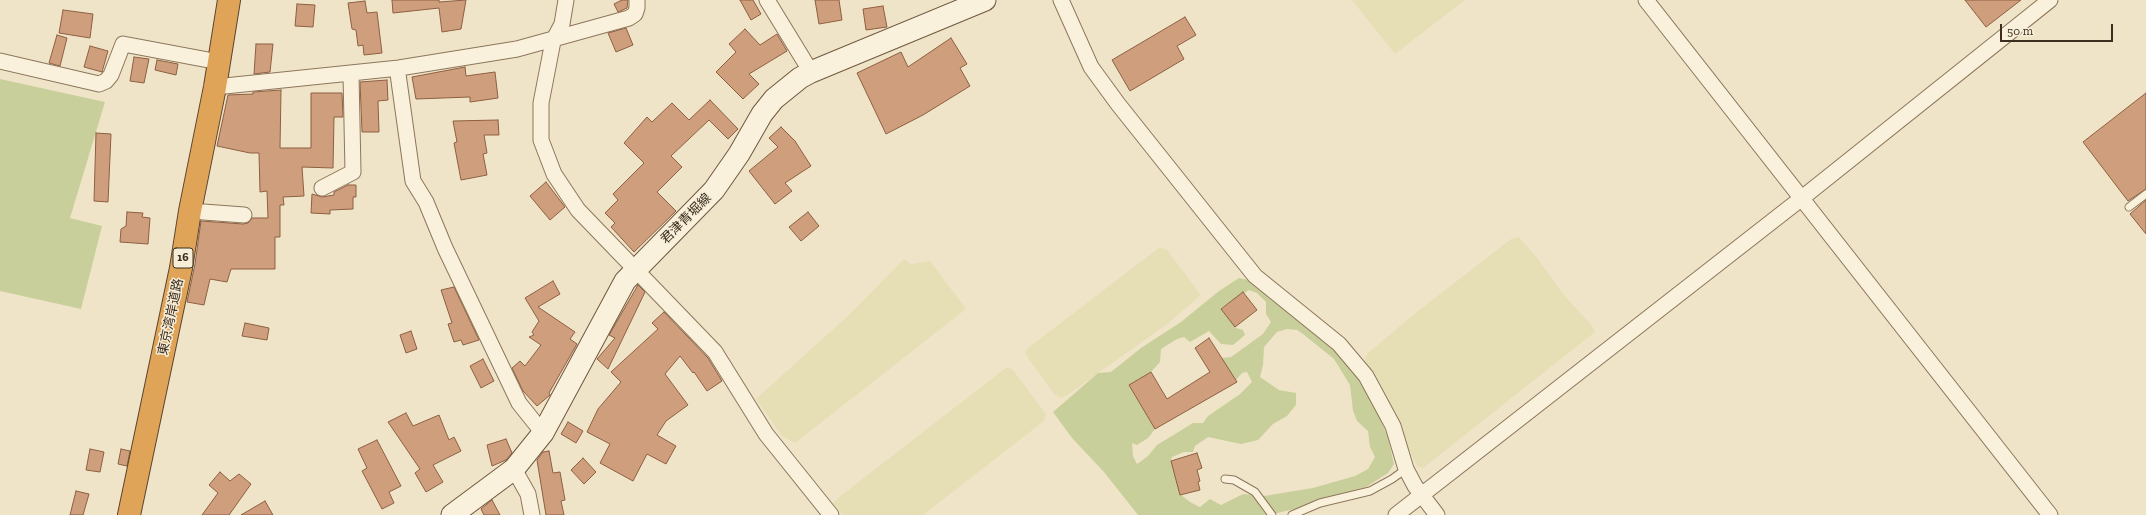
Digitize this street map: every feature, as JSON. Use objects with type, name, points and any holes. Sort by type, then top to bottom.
[{"type":"highway","name":"東京湾岸道路","points":[[129,515],[181,268],[190,211],[215,87],[229,0]]},
{"type":"main road","name":"君津青堀線","points":[[452,515],[514,469],[543,433],[625,281],[636,268],[693,214],[714,190],[739,154],[762,114],[774,99],[800,78],[811,72],[985,0]]},
{"type":"street","points":[[566,0],[562,24],[553,41],[541,103],[542,140],[554,174],[578,210],[636,268],[715,352],[766,434],[831,515]]},
{"type":"street","points":[[215,87],[399,68],[517,49],[553,41],[629,18],[635,14],[637,0]]},
{"type":"street","points":[[767,0],[811,72]]},
{"type":"street","points":[[1061,0],[1091,67],[1118,104],[1251,270],[1294,309],[1339,344],[1366,376],[1393,426],[1406,469],[1422,495],[1437,515]]},
{"type":"street","points":[[1646,0],[2050,515]]},
{"type":"street","points":[[1396,515],[1802,198],[2050,0]]},
{"type":"street","points":[[0,61],[100,84],[111,76],[123,44],[219,62]]},
{"type":"street","points":[[399,68],[398,74],[413,181],[426,202],[445,248],[518,403],[543,433]]},
{"type":"street","points":[[322,188],[353,172],[351,74]]},
{"type":"street","points":[[190,211],[244,215]]},
{"type":"street","points":[[514,469],[528,494],[532,515]]},
{"type":"lane","points":[[2129,207],[2146,194]]},
{"type":"lane","points":[[1292,515],[1320,503],[1370,491],[1392,479],[1406,469]]},
{"type":"lane","points":[[1225,479],[1234,480],[1256,492],[1272,515]]},
{"type":"shaded area","points":[[1352,0],[1465,0],[1395,54]]},
{"type":"shaded area","points":[[1519,237],[1537,258],[1564,295],[1593,327],[1595,332],[1423,468],[1417,466],[1365,360],[1367,354],[1413,315],[1511,239]]},
{"type":"shaded area","points":[[1160,247],[1167,250],[1201,295],[1166,325],[1066,396],[1061,398],[1055,395],[1025,352],[1028,348]]},
{"type":"shaded area","points":[[904,259],[911,264],[930,261],[966,309],[795,443],[782,436],[756,399],[850,314]]},
{"type":"shaded area","points":[[1007,367],[1013,370],[1046,414],[1044,421],[923,515],[842,515],[833,503],[838,498]]},
{"type":"green space","points":[[0,79],[105,102],[70,218],[102,226],[81,309],[0,291]]},
{"type":"green space","points":[[1239,278],[1249,280],[1270,299],[1284,305],[1339,348],[1362,382],[1376,408],[1388,438],[1394,464],[1388,473],[1366,487],[1317,500],[1299,508],[1277,513],[1265,515],[1138,515],[1104,472],[1072,438],[1053,412],[1098,373],[1111,372],[1141,348],[1181,322],[1219,291]],"holes":[[[1249,290],[1257,293],[1266,302],[1266,314],[1271,322],[1263,334],[1231,357],[1221,358],[1222,387],[1230,387],[1242,373],[1247,372],[1252,382],[1240,394],[1208,416],[1203,423],[1193,423],[1157,445],[1148,456],[1137,464],[1133,456],[1132,443],[1137,445],[1148,438],[1155,429],[1129,385],[1151,372],[1160,362],[1161,349],[1177,339],[1184,337],[1190,342],[1209,331],[1221,344],[1233,345],[1245,335],[1243,330],[1236,328],[1221,308]],[[1287,329],[1297,330],[1334,359],[1350,385],[1353,411],[1357,421],[1368,431],[1370,447],[1375,457],[1368,469],[1355,476],[1313,488],[1264,496],[1243,494],[1221,505],[1210,499],[1200,507],[1190,502],[1181,495],[1171,461],[1172,457],[1184,452],[1193,452],[1195,446],[1208,437],[1241,444],[1258,440],[1273,424],[1287,416],[1296,405],[1296,393],[1279,390],[1260,377],[1263,365],[1264,347],[1277,332]]]},
{"type":"building","points":[[392,0],[439,0],[439,2],[466,0],[461,29],[442,32],[439,8],[393,13]]},
{"type":"building","points":[[622,0],[628,0],[627,8],[618,12],[614,4]]},
{"type":"building","points":[[740,0],[753,0],[761,14],[751,20]]},
{"type":"building","points":[[815,0],[839,0],[842,20],[819,24]]},
{"type":"building","points":[[1965,0],[2021,0],[1986,27]]},
{"type":"building","points":[[365,1],[367,13],[377,12],[382,53],[364,55],[363,45],[358,46],[356,30],[352,29],[348,3]]},
{"type":"building","points":[[297,4],[315,5],[313,27],[295,26]]},
{"type":"building","points":[[883,6],[887,27],[866,30],[863,9]]},
{"type":"building","points":[[63,10],[93,14],[90,38],[59,33]]},
{"type":"building","points":[[1185,17],[1196,35],[1177,46],[1184,59],[1130,91],[1112,60]]},
{"type":"building","points":[[626,28],[633,45],[616,52],[608,33]]},
{"type":"building","points":[[745,29],[760,45],[777,34],[787,51],[749,74],[759,84],[743,99],[716,72],[736,52],[729,44]]},
{"type":"building","points":[[57,35],[67,38],[60,66],[49,63]]},
{"type":"building","points":[[951,38],[967,64],[960,68],[970,86],[923,115],[886,134],[857,73],[901,52],[908,67]]},
{"type":"building","points":[[256,44],[273,44],[270,72],[254,74]]},
{"type":"building","points":[[90,46],[108,51],[102,72],[84,67]]},
{"type":"building","points":[[134,57],[149,59],[144,83],[130,81]]},
{"type":"building","points":[[157,60],[178,64],[176,75],[155,70]]},
{"type":"building","points":[[465,67],[466,76],[495,72],[498,98],[470,102],[470,97],[416,99],[412,77]]},
{"type":"building","points":[[387,80],[388,100],[378,101],[379,132],[362,132],[360,82]]},
{"type":"building","points":[[281,90],[280,148],[311,148],[311,93],[342,93],[343,117],[334,117],[333,168],[302,167],[304,196],[283,197],[284,205],[280,205],[280,237],[275,237],[275,269],[231,269],[227,282],[210,279],[204,305],[187,302],[195,264],[201,221],[243,224],[248,223],[252,218],[268,218],[267,191],[260,192],[259,153],[250,153],[217,146],[228,95],[253,94],[253,92]]},
{"type":"building","points":[[2146,93],[2146,189],[2128,201],[2083,142]]},
{"type":"building","points":[[710,100],[738,129],[728,139],[709,120],[671,156],[682,167],[657,192],[676,211],[634,252],[611,227],[615,223],[605,213],[618,200],[613,194],[644,163],[624,143],[647,117],[652,122],[672,103],[689,120]]},
{"type":"building","points":[[498,120],[499,135],[484,135],[487,153],[483,154],[487,175],[461,180],[454,143],[457,142],[453,121]]},
{"type":"building","points":[[781,127],[795,141],[811,166],[785,183],[792,191],[775,204],[749,171],[778,147],[769,138]]},
{"type":"building","points":[[96,133],[111,134],[108,202],[94,201]]},
{"type":"building","points":[[546,182],[565,207],[550,220],[530,196]]},
{"type":"building","points":[[348,185],[356,185],[356,197],[353,197],[353,209],[330,210],[330,214],[311,213],[312,194],[322,197],[334,195],[334,192]]},
{"type":"building","points":[[2146,200],[2146,234],[2130,214]]},
{"type":"building","points":[[127,212],[143,213],[142,217],[150,218],[148,244],[120,242],[121,229],[126,226]]},
{"type":"building","points":[[808,212],[819,226],[801,241],[789,227]]},
{"type":"building","points":[[553,281],[560,294],[538,307],[575,332],[570,339],[577,344],[549,393],[550,395],[537,406],[523,391],[512,368],[520,361],[525,366],[541,345],[529,337],[534,335],[532,332],[539,321],[525,298]]},
{"type":"building","points":[[638,285],[645,292],[608,369],[597,359],[615,338],[609,335]]},
{"type":"building","points":[[454,287],[479,340],[463,345],[461,340],[454,342],[448,324],[452,323],[441,290]]},
{"type":"building","points":[[1243,292],[1257,310],[1235,327],[1221,309]]},
{"type":"building","points":[[664,312],[708,358],[722,381],[707,391],[694,372],[693,373],[680,356],[665,374],[688,405],[666,421],[657,435],[676,446],[666,464],[647,454],[633,481],[600,463],[610,444],[587,432],[598,409],[621,382],[611,372],[658,329],[652,323]]},
{"type":"building","points":[[245,323],[269,328],[267,340],[242,336]]},
{"type":"building","points":[[411,331],[417,349],[406,353],[400,335]]},
{"type":"building","points":[[1209,338],[1237,382],[1155,429],[1129,385],[1151,372],[1167,399],[1210,372],[1195,348]]},
{"type":"building","points":[[483,359],[494,381],[481,388],[470,366]]},
{"type":"building","points":[[406,413],[413,426],[439,415],[449,440],[454,437],[461,451],[433,465],[443,482],[426,492],[415,473],[420,469],[388,422]]},
{"type":"building","points":[[568,422],[583,431],[576,443],[561,434]]},
{"type":"building","points":[[506,439],[512,453],[506,460],[492,466],[487,445]]},
{"type":"building","points":[[377,440],[401,486],[389,492],[394,503],[382,509],[362,471],[367,468],[358,449]]},
{"type":"building","points":[[90,449],[104,452],[100,472],[86,470]]},
{"type":"building","points":[[121,449],[130,451],[127,466],[118,464]]},
{"type":"building","points":[[549,451],[553,473],[560,472],[565,500],[561,501],[564,515],[546,515],[537,460],[543,452]]},
{"type":"building","points":[[1197,453],[1202,468],[1197,470],[1200,481],[1198,482],[1200,490],[1180,495],[1171,461]]},
{"type":"building","points":[[583,458],[596,472],[584,484],[571,470]]},
{"type":"building","points":[[220,472],[230,481],[239,474],[251,484],[229,515],[202,515],[218,493],[209,485]]},
{"type":"building","points":[[76,491],[89,494],[83,515],[70,515]]},
{"type":"building","points":[[492,500],[500,515],[484,515],[481,509]]},
{"type":"building","points":[[265,501],[273,515],[241,515]]}]
